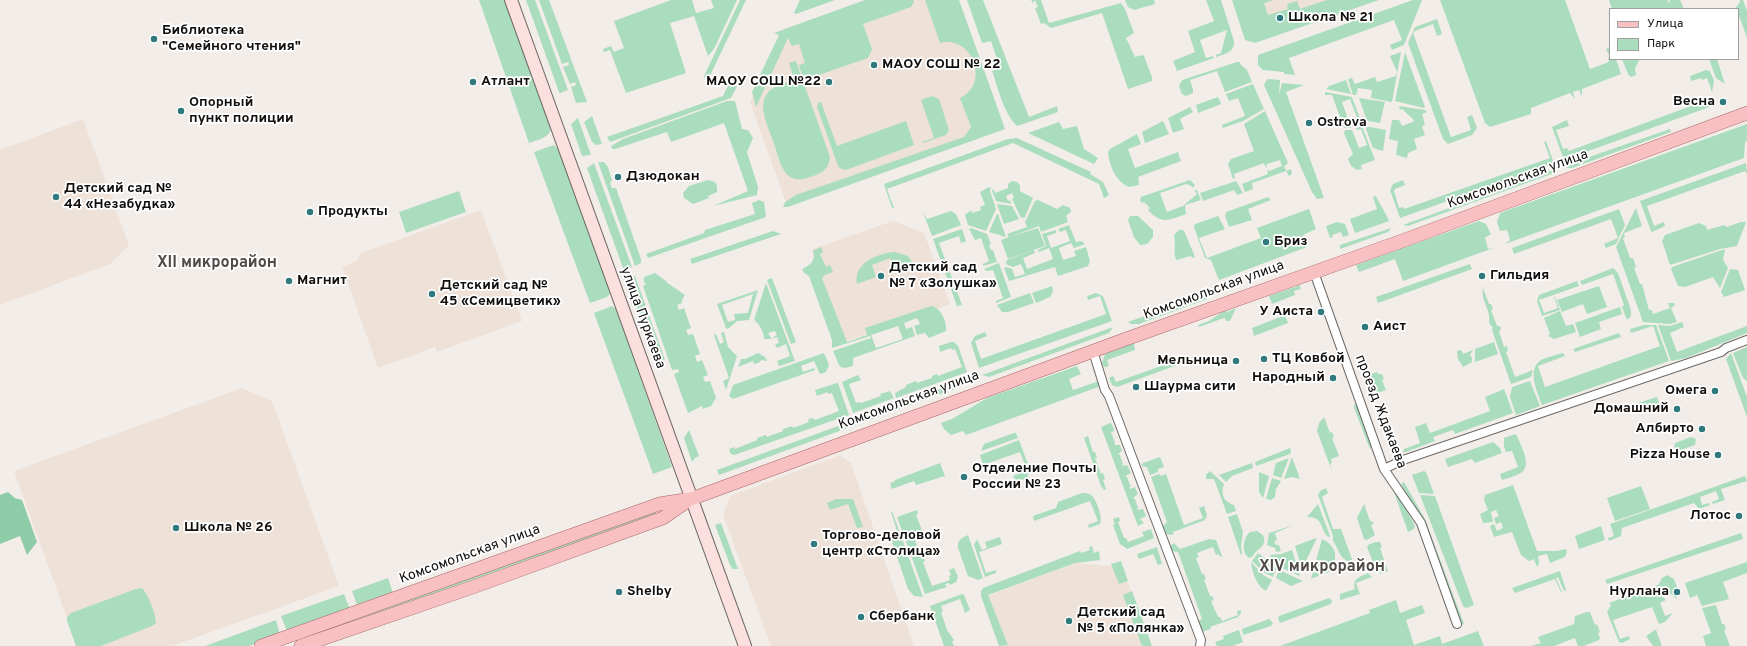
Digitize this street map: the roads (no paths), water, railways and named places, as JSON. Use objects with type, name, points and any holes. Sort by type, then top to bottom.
[{"type":"main road","name":"улица Пуркаева","points":[[511,0],[745,646]]},
{"type":"main road","name":"Комсомольская улица","points":[[261,646],[659,504],[691,499],[1747,113]]},
{"type":"main road","name":"Комсомольская улица","points":[[301,646],[472,587],[662,518],[691,499]]},
{"type":"street","name":"проезд Ждакаева","points":[[1314,272],[1384,469],[1421,523],[1457,624]]},
{"type":"street","points":[[1384,469],[1410,458],[1721,352],[1726,348],[1747,340]]},
{"type":"street","points":[[1093,351],[1106,390],[1201,640],[1200,646]]},
{"type":"place","name":"Школа № 21","points":[[1280,18]]},
{"type":"place","name":"Библиотека \"Семейного чтения\"","points":[[154,39]]},
{"type":"place","name":"МАОУ СОШ № 22","points":[[874,65]]},
{"type":"place","name":"Атлант","points":[[473,82]]},
{"type":"place","name":"МАОУ СОШ №22","points":[[829,82]]},
{"type":"place","name":"Весна","points":[[1723,102]]},
{"type":"place","name":"Опорный пункт полиции","points":[[181,111]]},
{"type":"place","name":"Ostrova","points":[[1309,123]]},
{"type":"place","name":"Дзюдокан","points":[[618,177]]},
{"type":"place","name":"Детский сад № 44 «Незабудка»","points":[[56,197]]},
{"type":"place","name":"Продукты","points":[[310,212]]},
{"type":"place","name":"Бриз","points":[[1266,242]]},
{"type":"place","name":"Детский сад № 7 «Золушка»","points":[[881,276]]},
{"type":"place","name":"Гильдия","points":[[1482,276]]},
{"type":"place","name":"Магнит","points":[[289,281]]},
{"type":"place","name":"Детский сад № 45 «Семицветик»","points":[[432,294]]},
{"type":"place","name":"У Аиста","points":[[1321,312]]},
{"type":"place","name":"Аист","points":[[1365,327]]},
{"type":"place","name":"ТЦ Ковбой","points":[[1264,359]]},
{"type":"place","name":"Мельница","points":[[1236,361]]},
{"type":"place","name":"Народный","points":[[1333,378]]},
{"type":"place","name":"Шаурма сити","points":[[1136,387]]},
{"type":"place","name":"Омега","points":[[1715,391]]},
{"type":"place","name":"Домашний","points":[[1677,409]]},
{"type":"place","name":"Албирто","points":[[1702,429]]},
{"type":"place","name":"Pizza House","points":[[1718,455]]},
{"type":"place","name":"Отделение Почты России № 23","points":[[964,477]]},
{"type":"place","name":"Лотос","points":[[1739,516]]},
{"type":"place","name":"Школа № 26","points":[[176,528]]},
{"type":"place","name":"Торгово-деловой центр «Столица»","points":[[814,544]]},
{"type":"place","name":"Shelby","points":[[619,592]]},
{"type":"place","name":"Нурлана","points":[[1677,592]]},
{"type":"place","name":"Сбербанк","points":[[861,617]]},
{"type":"place","name":"Детский сад № 5 «Полянка»","points":[[1069,621]]},
{"type":"district","name":"XII микрорайон","points":[[217,264]]},
{"type":"district","name":"XIV микрорайон","points":[[1322,568]]}]
